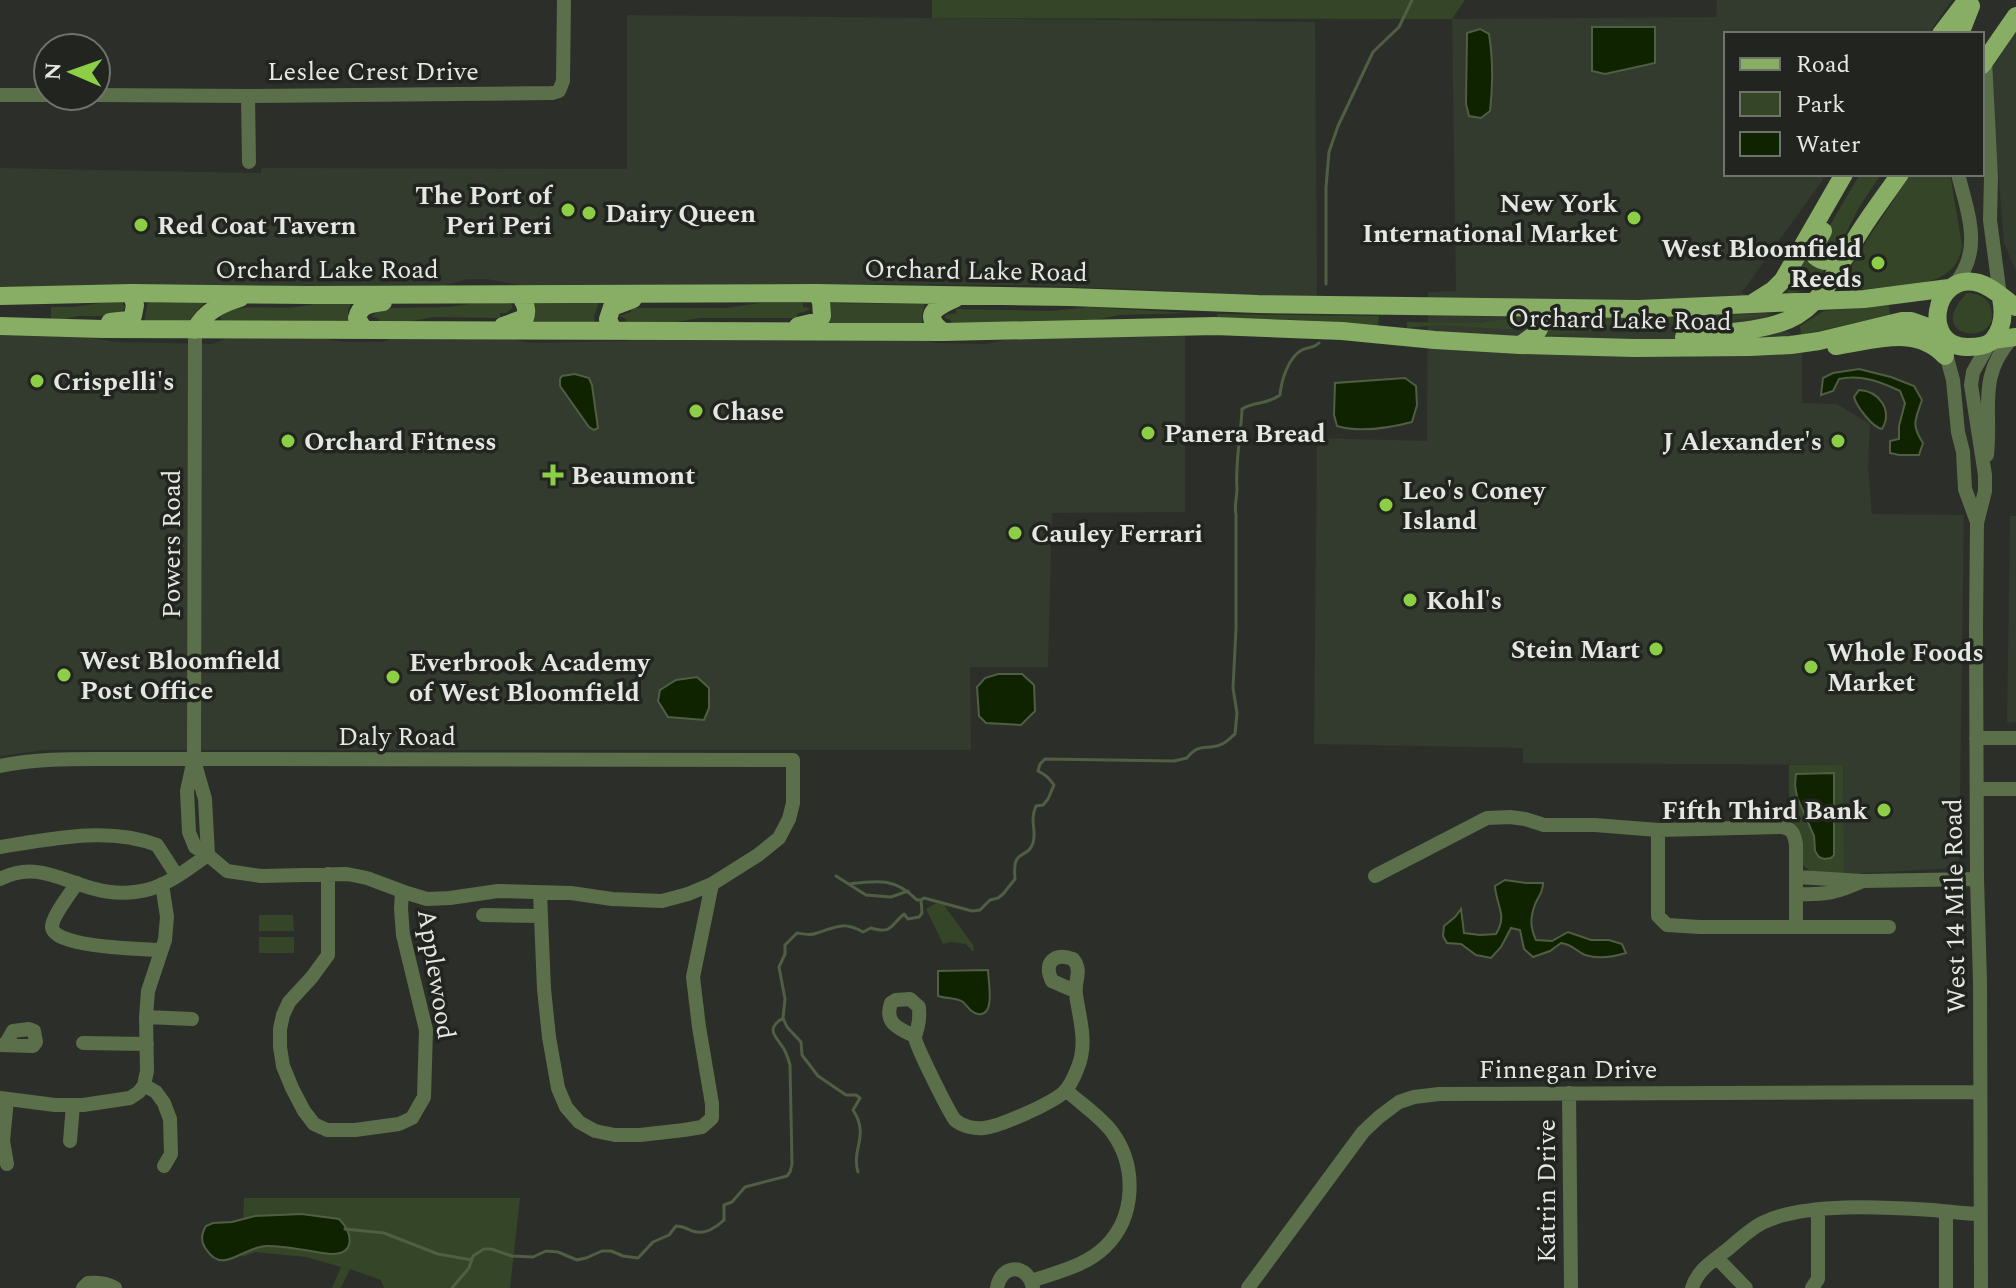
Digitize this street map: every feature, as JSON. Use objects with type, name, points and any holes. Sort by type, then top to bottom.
[{"type":"main road","points":[[1943,32],[1967,0]]},
{"type":"main road","points":[[1961,32],[1974,0]]},
{"type":"main road","points":[[1984,62],[2016,16]]},
{"type":"main road","points":[[1748,305],[1783,280],[1845,176]]},
{"type":"main road","points":[[1846,176],[1846,190],[1814,251],[1815,256],[1825,261],[1846,256]]},
{"type":"main road","points":[[1634,348],[1686,336],[1753,329],[1787,320],[1816,301],[1899,176]]},
{"type":"main road","points":[[1996,276],[2008,298],[2002,320],[2003,339],[1964,347],[1953,344],[1940,333],[1938,311],[1951,287],[1963,282],[1977,282],[2008,298]]},
{"type":"main road","name":"Orchard Lake Road","points":[[0,296],[131,293],[816,293],[1070,297],[1207,303],[1672,309],[1864,299],[1951,287]]},
{"type":"main road","points":[[59,328],[128,320],[135,312],[131,293]]},
{"type":"main road","points":[[768,331],[819,321],[823,309],[816,293]]},
{"type":"main road","points":[[34,327],[33,312],[37,306],[78,295]]},
{"type":"main road","points":[[195,330],[202,318],[212,310],[251,295]]},
{"type":"main road","points":[[364,330],[357,318],[365,305],[409,295]]},
{"type":"main road","points":[[481,331],[525,318],[527,312],[520,295]]},
{"type":"main road","points":[[613,331],[608,319],[612,307],[643,295]]},
{"type":"main road","points":[[943,332],[935,326],[933,311],[962,296]]},
{"type":"main road","points":[[1148,328],[1198,316],[1207,303]]},
{"type":"main road","points":[[1398,305],[1392,324],[1400,337]]},
{"type":"main road","points":[[1520,345],[1538,333],[1542,324],[1541,314],[1534,309]]},
{"type":"main road","name":"Orchard Lake Road","points":[[0,326],[195,330],[943,332],[1215,326],[1342,331],[1520,345],[1634,348],[1750,347],[1819,341],[1902,321],[1911,321],[1940,333]]},
{"type":"main road","points":[[1819,341],[1830,347],[1909,337],[1935,346],[1945,356]]},
{"type":"street","name":"Leslee Crest Drive","points":[[112,95],[538,94],[559,91],[564,71],[564,0]]},
{"type":"street","points":[[1984,62],[1991,177],[1990,220],[1996,276]]},
{"type":"street","points":[[0,95],[32,95]]},
{"type":"street","points":[[248,96],[249,162]]},
{"type":"street","points":[[1951,287],[1965,269],[1972,247],[1969,217],[1959,176]]},
{"type":"street","name":"Powers Road","points":[[194,759],[195,330]]},
{"type":"street","name":"West 14 Mile Road","points":[[1940,333],[1954,389],[1965,489],[1977,523]]},
{"type":"street","points":[[1985,475],[1989,439],[1988,390],[2003,339]]},
{"type":"street","name":"West 14 Mile Road","points":[[1981,1288],[1977,523],[1985,491],[1985,475],[1971,385],[1973,372],[2003,339]]},
{"type":"street","points":[[1976,738],[2016,738]]},
{"type":"street","points":[[194,759],[205,799],[208,855]]},
{"type":"street","points":[[194,759],[187,791],[189,832],[195,847],[227,871],[261,876],[347,874],[427,899],[498,891],[571,893],[620,900],[662,901],[712,884]]},
{"type":"street","name":"Daly Road","points":[[0,766],[43,760],[793,760],[793,803],[779,838],[712,884]]},
{"type":"street","points":[[1977,789],[2016,789]]},
{"type":"street","points":[[1375,876],[1487,818],[1510,817],[1544,825],[1658,830],[1782,827],[1789,828],[1795,834],[1796,926]]},
{"type":"street","points":[[188,824],[206,822]]},
{"type":"street","points":[[1658,830],[1658,916],[1667,925],[1889,927]]},
{"type":"street","points":[[0,847],[80,836],[129,837],[157,845],[177,876]]},
{"type":"street","points":[[0,879],[14,871],[39,871],[96,890],[125,893],[149,890],[208,855]]},
{"type":"street","name":"Applewood","points":[[328,874],[328,955],[289,1002],[280,1029],[283,1066],[292,1088],[314,1124],[327,1130],[399,1124],[412,1118],[424,1097],[426,1030],[403,935],[402,892]]},
{"type":"street","points":[[1797,877],[1863,881],[1977,879]]},
{"type":"street","points":[[1797,894],[1840,892],[1863,881]]},
{"type":"street","points":[[77,883],[53,923],[55,934],[99,946],[161,950]]},
{"type":"street","points":[[7,1164],[3,1141],[3,1099],[73,1105],[130,1098],[144,1085],[147,1071],[146,1017],[151,977],[165,940],[167,917],[162,884]]},
{"type":"street","points":[[540,893],[544,989],[558,1088],[566,1107],[579,1122],[595,1131],[640,1135],[702,1127],[712,1118],[693,977],[712,884]]},
{"type":"street","points":[[483,915],[541,916]]},
{"type":"street","points":[[914,1036],[954,1119],[972,1128],[995,1125],[1043,1105],[1066,1090],[1080,1064],[1082,1053],[1083,1037],[1075,991]]},
{"type":"street","points":[[146,1017],[192,1019]]},
{"type":"street","points":[[83,1043],[147,1044]]},
{"type":"street","points":[[144,1085],[156,1092],[170,1119],[171,1154],[164,1166]]},
{"type":"street","points":[[997,1288],[1003,1274],[1013,1269],[1025,1272],[1032,1285],[1075,1266],[1105,1247],[1120,1225],[1129,1201],[1130,1170],[1123,1151],[1105,1124],[1066,1090]]},
{"type":"street","name":"Finnegan Drive","points":[[1248,1288],[1363,1132],[1399,1102],[1414,1097],[1439,1094],[1979,1092]]},
{"type":"street","name":"Katrin Drive","points":[[1569,1093],[1571,1288]]},
{"type":"street","points":[[70,1141],[73,1105]]},
{"type":"street","points":[[1692,1288],[1697,1274],[1754,1227],[1793,1213],[1866,1209],[1980,1214]]},
{"type":"street","points":[[1812,1288],[1818,1279],[1818,1210]]},
{"type":"street","points":[[1946,1213],[1946,1288]]},
{"type":"street","points":[[1717,1258],[1746,1288]]},
{"type":"street","points":[[83,1288],[88,1283],[98,1282],[115,1288]]},
{"type":"shaded area","points":[[1717,0],[1952,0],[1929,32],[1724,32],[1724,176],[1826,176],[1742,292],[1802,344],[1802,403],[1837,404],[1870,424],[1868,466],[1872,514],[1964,515],[1959,868],[1844,874],[1842,765],[1523,763],[1523,748],[1314,744],[1317,438],[1427,441],[1428,292],[1456,291],[1452,19],[1716,17]]},
{"type":"shaded area","points":[[627,15],[1315,22],[1317,297],[1026,285],[751,284],[686,288],[533,288],[487,279],[467,279],[437,288],[0,288],[0,168],[261,173],[261,168],[627,169]]},
{"type":"shaded area","points":[[2016,31],[2016,271],[2004,243],[1990,69]]},
{"type":"shaded area","points":[[0,332],[78,335],[114,342],[213,344],[230,336],[313,337],[347,342],[383,342],[394,337],[495,337],[533,343],[641,338],[905,338],[937,343],[986,344],[1013,338],[1185,332],[1185,512],[1052,513],[1048,667],[970,667],[971,750],[44,750],[0,756]]},
{"type":"shaded area","points":[[2010,516],[2016,516],[2016,722],[2007,723]]},
{"type":"green space","points":[[932,0],[1465,0],[1452,19],[932,18]]},
{"type":"green space","points":[[1859,176],[1880,176],[1841,243],[1827,247],[1823,237]]},
{"type":"green space","points":[[1910,176],[1950,176],[1962,245],[1955,265],[1948,272],[1919,284],[1846,291],[1838,289]]},
{"type":"green space","points":[[1807,256],[1825,269],[1809,287],[1787,293]]},
{"type":"green space","points":[[1967,293],[1982,296],[1991,309],[1991,321],[1985,329],[1976,333],[1957,329],[1953,321],[1955,309]]},
{"type":"green space","points":[[123,301],[126,306],[119,316],[80,316],[51,321],[51,307]]},
{"type":"green space","points":[[148,301],[206,301],[187,322],[144,322]]},
{"type":"green space","points":[[352,302],[348,310],[348,323],[222,322],[220,315],[238,309],[296,307]]},
{"type":"green space","points":[[510,302],[513,308],[500,313],[500,318],[434,317],[379,323],[379,319],[371,316],[385,308],[449,307]]},
{"type":"green space","points":[[534,302],[599,302],[595,323],[531,323]]},
{"type":"green space","points":[[760,303],[803,303],[803,307],[809,310],[797,314],[797,318],[700,318],[665,324],[626,323],[626,319],[619,316],[631,312],[631,308],[726,308]]},
{"type":"green space","points":[[830,303],[925,304],[922,324],[826,323]]},
{"type":"green space","points":[[1889,305],[1890,315],[1801,335],[1800,326],[1824,311]]},
{"type":"green space","points":[[1088,307],[1191,313],[1119,315],[1087,322],[951,324],[951,320],[944,318],[956,313],[956,309],[1052,311]]},
{"type":"green space","points":[[1217,314],[1379,316],[1378,326],[1217,318]]},
{"type":"green space","points":[[1775,314],[1718,322],[1654,324],[1546,336],[1549,318]]},
{"type":"green space","points":[[1520,318],[1520,321],[1530,324],[1520,327],[1520,330],[1438,325],[1407,328],[1407,322],[1481,323]]},
{"type":"green space","points":[[1789,765],[1843,765],[1844,874],[1810,871],[1803,865],[1789,823]]},
{"type":"green space","points":[[936,903],[944,905],[973,945],[974,951],[966,944],[943,944],[926,909]]},
{"type":"green space","points":[[259,915],[293,915],[294,931],[259,931]]},
{"type":"green space","points":[[259,937],[294,937],[294,953],[259,953]]},
{"type":"green space","points":[[244,1198],[520,1198],[510,1288],[384,1288],[381,1280],[350,1269],[341,1288],[332,1288],[341,1267],[306,1257],[255,1252],[242,1257]]},
{"type":"water","points":[[1592,27],[1655,27],[1655,63],[1605,74],[1592,71]]},
{"type":"water","points":[[1480,29],[1489,34],[1492,72],[1490,111],[1481,118],[1469,116],[1466,104],[1467,33]]},
{"type":"water","points":[[1859,369],[1914,386],[1922,400],[1915,422],[1923,443],[1919,455],[1890,453],[1890,441],[1899,439],[1905,403],[1900,391],[1871,380],[1847,378],[1839,379],[1833,391],[1821,395],[1823,378],[1833,373]]},
{"type":"water","points":[[575,374],[589,378],[592,385],[598,428],[594,430],[560,386],[562,376]]},
{"type":"water","points":[[1405,378],[1416,386],[1417,405],[1412,422],[1384,428],[1337,426],[1334,415],[1335,383]]},
{"type":"water","points":[[1859,390],[1873,394],[1882,403],[1886,415],[1882,429],[1870,421],[1858,406],[1854,397]]},
{"type":"water","points":[[998,674],[1022,674],[1034,685],[1035,711],[1021,725],[986,723],[979,716],[977,687],[985,678]]},
{"type":"water","points":[[697,677],[709,688],[709,708],[704,720],[668,717],[658,701],[660,690],[676,680]]},
{"type":"water","points":[[1834,773],[1834,855],[1824,859],[1815,851],[1814,836],[1797,797],[1796,774]]},
{"type":"water","points":[[1505,880],[1543,883],[1532,915],[1536,940],[1552,941],[1568,932],[1591,940],[1622,944],[1626,953],[1590,956],[1561,943],[1533,957],[1524,949],[1520,930],[1511,928],[1491,958],[1476,955],[1461,944],[1447,943],[1443,936],[1444,926],[1461,909],[1464,933],[1496,934],[1501,915],[1495,886]]},
{"type":"water","points":[[988,970],[989,1004],[984,1013],[973,1012],[960,1000],[938,996],[938,971]]},
{"type":"water","points":[[302,1214],[339,1219],[349,1236],[348,1247],[330,1254],[267,1246],[219,1260],[203,1243],[204,1229],[213,1223],[255,1216]]},
{"type":"waterway","points":[[1326,284],[1329,152],[1373,52],[1399,27],[1412,0]]},
{"type":"waterway","points":[[858,1172],[860,1127],[853,1110],[860,1098],[846,1095],[818,1076],[802,1055],[801,1042],[787,1027],[783,1018],[785,999],[779,967],[785,945],[797,933],[812,934],[840,926],[863,932],[871,928],[887,930],[904,914],[908,919],[919,917],[924,898],[972,911],[980,910],[990,900],[998,898],[1015,879],[1018,858],[1033,843],[1036,806],[1043,805],[1054,785],[1038,771],[1045,759],[1174,761],[1187,758],[1200,748],[1219,746],[1235,734],[1235,508],[1242,409],[1280,395],[1293,358],[1302,350],[1319,343]]},
{"type":"waterway","points":[[836,876],[866,895],[891,897],[908,891]]},
{"type":"waterway","points":[[849,884],[886,882],[921,900]]},
{"type":"waterway","points":[[452,1288],[469,1268],[473,1256],[484,1249],[533,1257],[546,1251],[558,1252],[577,1260],[602,1251],[638,1258],[653,1242],[669,1235],[676,1226],[700,1232],[715,1227],[724,1220],[724,1205],[732,1202],[745,1187],[787,1176],[792,1164],[790,1065],[773,1031],[783,1018]]},
{"type":"waterway","points":[[345,1229],[384,1233],[438,1254],[472,1260]]},
{"type":"place","name":"The Port of Peri Peri","points":[[568,210]]},
{"type":"place","name":"Dairy Queen","points":[[589,213]]},
{"type":"place","name":"New York International Market","points":[[1634,218]]},
{"type":"place","name":"Red Coat Tavern","points":[[141,225]]},
{"type":"place","name":"West Bloomfield Reeds","points":[[1878,263]]},
{"type":"place","name":"Crispelli's","points":[[37,381]]},
{"type":"place","name":"Chase","points":[[696,411]]},
{"type":"place","name":"Panera Bread","points":[[1148,433]]},
{"type":"place","name":"Orchard Fitness","points":[[288,441]]},
{"type":"place","name":"J Alexander's","points":[[1838,441]]},
{"type":"place","name":"Beaumont","points":[[553,475]]},
{"type":"place","name":"Leo's Coney Island","points":[[1386,505]]},
{"type":"place","name":"Cauley Ferrari","points":[[1015,533]]},
{"type":"place","name":"Kohl's","points":[[1410,600]]},
{"type":"place","name":"Stein Mart","points":[[1656,649]]},
{"type":"place","name":"Whole Foods Market","points":[[1811,667]]},
{"type":"place","name":"West Bloomfield Post Office","points":[[64,675]]},
{"type":"place","name":"Everbrook Academy of West Bloomfield","points":[[393,677]]},
{"type":"place","name":"Fifth Third Bank","points":[[1884,810]]}]
